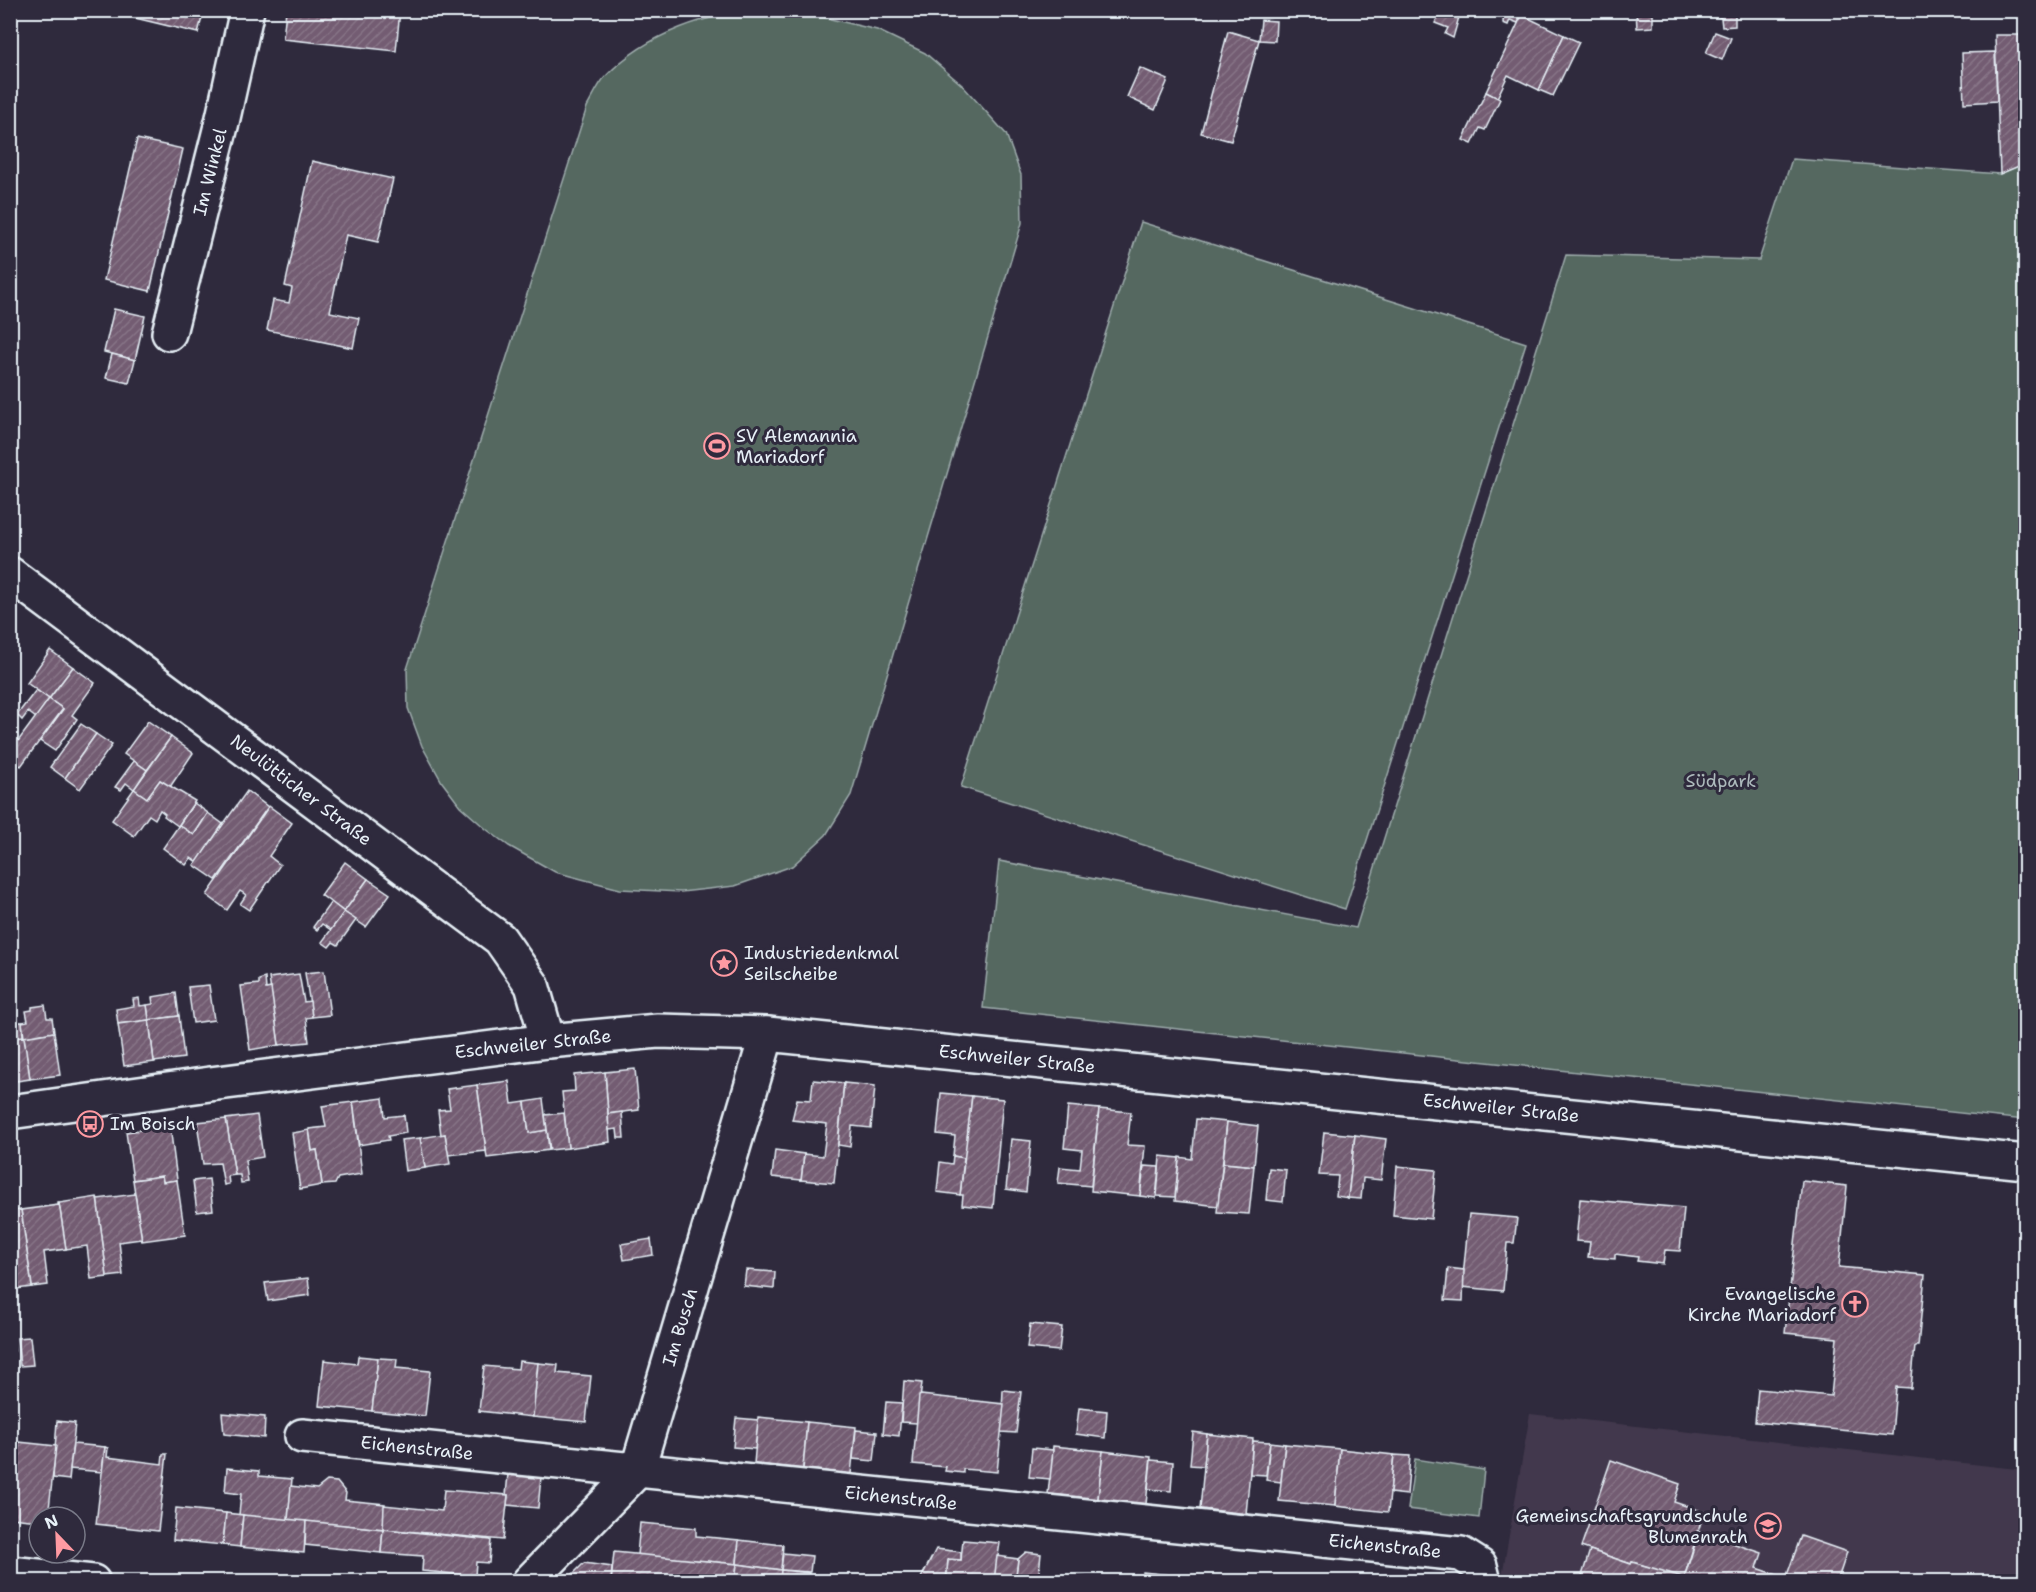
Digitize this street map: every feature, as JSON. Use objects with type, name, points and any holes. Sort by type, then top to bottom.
[{"type":"street","name":"Im Winkel","points":[[169,333],[224,118],[247,10]]},
{"type":"street","name":"Neulütticher Straße","points":[[10,574],[500,939],[532,985],[548,1041]]},
{"type":"street","name":"Eschweiler Straße","points":[[10,1112],[548,1041],[658,1032],[767,1034],[2025,1162]]},
{"type":"street","name":"Im Busch","points":[[529,1581],[637,1471],[767,1034]]},
{"type":"street","name":"Eichenstraße","points":[[303,1436],[1461,1554],[1480,1566],[1484,1581]]},
{"type":"street","points":[[10,1573],[93,1581]]},
{"type":"shaded area","name":"Gemeinschaftsgrundschule Blumenrath","points":[[1530,1414],[2025,1470],[2025,1581],[1501,1582]]},
{"type":"green space","name":"SV Alemannia Mariadorf","points":[[767,11],[818,16],[877,30],[925,53],[962,85],[1006,134],[1021,175],[1022,223],[851,795],[826,835],[792,866],[735,886],[681,892],[620,889],[555,872],[509,846],[460,806],[442,782],[422,746],[408,708],[407,669],[587,107],[603,79],[622,61],[659,37],[702,20],[724,15]]},
{"type":"green space","name":"Südpark","points":[[1792,159],[2000,174],[2025,163],[2025,1120],[983,1008],[999,861],[1356,928],[1566,255],[1759,260]]},
{"type":"green space","points":[[1141,222],[1526,343],[1345,909],[961,787]]},
{"type":"green space","points":[[1415,1459],[1484,1470],[1479,1518],[1408,1509]]},
{"type":"building","points":[[102,10],[204,10],[198,33]]},
{"type":"building","points":[[286,10],[400,10],[396,51],[283,39]]},
{"type":"building","points":[[1441,10],[1461,10],[1453,38],[1445,34],[1448,28],[1435,23]]},
{"type":"building","points":[[1504,10],[1524,10],[1518,23],[1510,20],[1508,25],[1503,23]]},
{"type":"building","points":[[1636,10],[1653,10],[1653,27],[1637,28]]},
{"type":"building","points":[[1735,10],[1735,26],[1722,27],[1721,18],[1706,11]]},
{"type":"building","points":[[1522,15],[1564,35],[1539,90],[1508,75],[1497,98],[1486,92]]},
{"type":"building","points":[[1261,20],[1276,21],[1275,41],[1259,40]]},
{"type":"building","points":[[1228,31],[1259,40],[1231,141],[1201,133]]},
{"type":"building","points":[[1715,32],[1731,38],[1722,60],[1706,53]]},
{"type":"building","points":[[1564,35],[1579,42],[1553,96],[1539,90]]},
{"type":"building","points":[[1995,35],[2026,35],[2026,163],[2000,174]]},
{"type":"building","points":[[1995,52],[1997,101],[1964,103],[1962,53]]},
{"type":"building","points":[[1140,68],[1168,80],[1155,110],[1127,97]]},
{"type":"building","points":[[1486,92],[1500,99],[1485,130],[1480,128],[1472,144],[1463,140]]},
{"type":"building","points":[[137,139],[183,149],[150,291],[104,280]]},
{"type":"building","points":[[312,161],[393,179],[378,242],[346,235],[330,312],[359,318],[353,348],[267,330],[273,300],[289,303],[292,288],[285,286]]},
{"type":"building","points":[[114,309],[145,316],[135,360],[104,352]]},
{"type":"building","points":[[112,354],[135,360],[129,383],[106,378]]},
{"type":"building","points":[[50,650],[73,667],[49,699],[27,683]]},
{"type":"building","points":[[73,667],[95,683],[72,715],[77,719],[55,751],[40,741],[63,709],[49,699]]},
{"type":"building","points":[[36,690],[49,699],[36,718],[28,712],[22,720],[17,715]]},
{"type":"building","points":[[49,699],[63,709],[21,766],[10,758],[10,752]]},
{"type":"building","points":[[148,721],[171,737],[147,770],[124,754]]},
{"type":"building","points":[[81,724],[96,734],[65,778],[50,767]]},
{"type":"building","points":[[96,734],[112,745],[80,789],[65,778]]},
{"type":"building","points":[[171,737],[193,753],[170,787],[160,780],[147,798],[134,789]]},
{"type":"building","points":[[134,761],[147,770],[134,789],[126,783],[121,790],[115,787]]},
{"type":"building","points":[[160,780],[195,801],[178,826],[164,816],[165,814],[160,810],[155,819],[149,815],[134,836],[112,820],[134,789],[147,798]]},
{"type":"building","points":[[247,791],[268,807],[216,880],[194,865]]},
{"type":"building","points":[[194,803],[208,813],[194,835],[179,825]]},
{"type":"building","points":[[269,806],[292,823],[269,856],[280,865],[249,910],[240,904],[246,895],[240,891],[227,910],[207,895]]},
{"type":"building","points":[[208,813],[223,824],[197,862],[191,858],[186,865],[163,848],[179,825],[194,835]]},
{"type":"building","points":[[345,862],[368,879],[344,912],[321,895]]},
{"type":"building","points":[[368,879],[390,894],[366,927],[344,912]]},
{"type":"building","points":[[331,902],[344,912],[331,930],[322,924],[317,930],[313,927]]},
{"type":"building","points":[[344,912],[356,920],[338,945],[333,942],[329,947],[322,942]]},
{"type":"building","points":[[324,971],[330,1015],[312,1017],[305,973]]},
{"type":"building","points":[[299,974],[304,1002],[310,1001],[312,1017],[306,1018],[309,1042],[279,1045],[269,978]]},
{"type":"building","points":[[265,978],[266,989],[271,988],[279,1045],[250,1050],[241,986],[259,984],[259,980]]},
{"type":"building","points":[[209,985],[214,1020],[193,1023],[188,987]]},
{"type":"building","points":[[176,993],[179,1016],[149,1020],[147,1005],[153,1004],[152,997]]},
{"type":"building","points":[[139,998],[140,1006],[147,1005],[149,1020],[118,1024],[116,1009],[134,1006],[133,999]]},
{"type":"building","points":[[45,1005],[47,1018],[52,1018],[54,1032],[24,1037],[22,1022],[28,1021],[26,1011],[32,1010],[32,1007]]},
{"type":"building","points":[[14,1012],[16,1022],[22,1022],[23,1036],[11,1038],[10,1013]]},
{"type":"building","points":[[179,1016],[184,1058],[154,1062],[149,1020]]},
{"type":"building","points":[[149,1020],[154,1062],[124,1066],[118,1024]]},
{"type":"building","points":[[54,1032],[60,1075],[30,1079],[24,1037]]},
{"type":"building","points":[[24,1037],[30,1079],[10,1082],[10,1038]]},
{"type":"building","points":[[635,1069],[639,1110],[608,1114],[605,1072]]},
{"type":"building","points":[[605,1072],[610,1142],[568,1148],[562,1092],[575,1091],[574,1075]]},
{"type":"building","points":[[813,1080],[844,1083],[834,1183],[801,1180],[804,1154],[823,1156],[827,1124],[792,1120],[797,1099],[811,1100]]},
{"type":"building","points":[[509,1081],[512,1104],[525,1102],[529,1133],[547,1130],[549,1150],[487,1158],[477,1085]]},
{"type":"building","points":[[844,1083],[875,1086],[871,1128],[852,1126],[850,1147],[838,1145]]},
{"type":"building","points":[[477,1085],[486,1151],[448,1155],[445,1134],[441,1135],[438,1110],[450,1109],[447,1089]]},
{"type":"building","points":[[941,1093],[972,1096],[965,1158],[953,1156],[955,1136],[937,1134]]},
{"type":"building","points":[[972,1096],[1003,1099],[993,1208],[962,1205],[963,1195],[960,1195]]},
{"type":"building","points":[[383,1098],[385,1117],[404,1115],[406,1133],[388,1136],[389,1140],[359,1145],[353,1102]]},
{"type":"building","points":[[543,1099],[547,1130],[529,1133],[525,1102]]},
{"type":"building","points":[[353,1102],[362,1174],[338,1178],[335,1184],[322,1185],[317,1150],[312,1151],[309,1129],[326,1127],[322,1106]]},
{"type":"building","points":[[1068,1106],[1099,1109],[1091,1186],[1058,1183],[1060,1167],[1080,1169],[1082,1150],[1064,1148]]},
{"type":"building","points":[[1099,1109],[1131,1112],[1127,1145],[1145,1146],[1140,1196],[1091,1191]]},
{"type":"building","points":[[622,1112],[624,1138],[618,1138],[617,1129],[609,1130],[608,1114]]},
{"type":"building","points":[[564,1113],[568,1148],[550,1150],[545,1115]]},
{"type":"building","points":[[257,1115],[263,1157],[245,1160],[248,1182],[241,1183],[240,1175],[235,1175],[226,1119]]},
{"type":"building","points":[[226,1119],[235,1175],[228,1176],[229,1184],[224,1185],[220,1163],[203,1164],[197,1122]]},
{"type":"building","points":[[1196,1119],[1227,1122],[1218,1206],[1175,1201],[1179,1157],[1192,1159]]},
{"type":"building","points":[[1227,1122],[1258,1126],[1254,1166],[1223,1163]]},
{"type":"building","points":[[170,1126],[177,1180],[163,1182],[162,1176],[133,1180],[126,1132]]},
{"type":"building","points":[[309,1130],[312,1151],[317,1150],[322,1185],[300,1189],[292,1133]]},
{"type":"building","points":[[1324,1132],[1355,1135],[1348,1198],[1336,1196],[1338,1176],[1319,1175]]},
{"type":"building","points":[[445,1134],[450,1164],[425,1168],[420,1138]]},
{"type":"building","points":[[1355,1135],[1386,1139],[1381,1180],[1363,1178],[1361,1199],[1348,1198]]},
{"type":"building","points":[[420,1138],[425,1168],[405,1171],[401,1140]]},
{"type":"building","points":[[1011,1139],[1031,1141],[1026,1192],[1006,1189]]},
{"type":"building","points":[[775,1150],[804,1154],[801,1180],[772,1177]]},
{"type":"building","points":[[953,1156],[964,1158],[960,1195],[937,1192],[940,1162],[952,1164]]},
{"type":"building","points":[[1160,1156],[1179,1158],[1175,1197],[1157,1196]]},
{"type":"building","points":[[1223,1163],[1254,1166],[1249,1214],[1217,1212]]},
{"type":"building","points":[[1144,1166],[1159,1167],[1156,1198],[1140,1196]]},
{"type":"building","points":[[1397,1166],[1436,1170],[1431,1219],[1393,1215]]},
{"type":"building","points":[[1269,1168],[1286,1170],[1283,1202],[1266,1200]]},
{"type":"building","points":[[162,1176],[163,1182],[177,1180],[185,1235],[142,1241],[133,1180]]},
{"type":"building","points":[[209,1179],[213,1210],[197,1212],[193,1181]]},
{"type":"building","name":"Evangelische Kirche Mariadorf","points":[[1802,1181],[1847,1186],[1839,1267],[1925,1275],[1911,1388],[1896,1387],[1892,1435],[1755,1422],[1758,1389],[1831,1396],[1837,1338],[1785,1333]]},
{"type":"building","points":[[135,1194],[142,1241],[141,1239],[119,1242],[123,1275],[107,1277],[97,1197],[98,1199]]},
{"type":"building","points":[[97,1197],[107,1277],[91,1279],[87,1246],[66,1249],[59,1203]]},
{"type":"building","points":[[1580,1199],[1684,1208],[1680,1251],[1665,1250],[1663,1264],[1637,1261],[1638,1257],[1615,1254],[1615,1259],[1588,1257],[1590,1242],[1576,1241]]},
{"type":"building","points":[[58,1203],[66,1249],[44,1252],[48,1285],[32,1287],[21,1210],[58,1205]]},
{"type":"building","points":[[21,1210],[32,1287],[16,1289],[12,1257],[10,1257],[10,1211]]},
{"type":"building","points":[[1469,1214],[1517,1218],[1514,1243],[1507,1243],[1503,1291],[1462,1287]]},
{"type":"building","points":[[651,1239],[653,1255],[624,1260],[621,1244]]},
{"type":"building","points":[[1448,1268],[1464,1270],[1463,1301],[1445,1300]]},
{"type":"building","points":[[746,1270],[775,1272],[774,1289],[744,1286]]},
{"type":"building","points":[[308,1278],[310,1295],[268,1301],[265,1283]]},
{"type":"building","points":[[1030,1324],[1062,1327],[1059,1351],[1027,1348]]},
{"type":"building","points":[[30,1337],[33,1365],[20,1366],[17,1338]]},
{"type":"building","points":[[10,1339],[13,1339],[14,1351],[10,1351]]},
{"type":"building","points":[[358,1356],[378,1358],[372,1411],[319,1406],[324,1360],[357,1364]]},
{"type":"building","points":[[378,1358],[397,1359],[396,1368],[430,1371],[425,1416],[372,1411]]},
{"type":"building","points":[[519,1361],[538,1363],[533,1417],[479,1411],[484,1366],[518,1369]]},
{"type":"building","points":[[538,1363],[558,1365],[557,1373],[591,1376],[586,1422],[533,1417]]},
{"type":"building","points":[[904,1381],[922,1383],[917,1423],[901,1422]]},
{"type":"building","points":[[1003,1390],[1021,1392],[1016,1433],[1001,1432]]},
{"type":"building","points":[[919,1396],[1004,1404],[997,1472],[963,1469],[963,1473],[945,1471],[946,1467],[913,1464]]},
{"type":"building","points":[[886,1402],[902,1403],[899,1436],[883,1434]]},
{"type":"building","points":[[1079,1408],[1107,1411],[1105,1438],[1076,1434]]},
{"type":"building","points":[[222,1413],[265,1417],[264,1438],[224,1434]]},
{"type":"building","points":[[758,1417],[807,1422],[803,1469],[754,1464]]},
{"type":"building","points":[[736,1418],[758,1420],[755,1449],[733,1447]]},
{"type":"building","points":[[57,1421],[75,1423],[69,1480],[53,1478]]},
{"type":"building","points":[[807,1422],[856,1427],[851,1474],[803,1469]]},
{"type":"building","points":[[856,1430],[877,1432],[874,1461],[853,1459]]},
{"type":"building","points":[[1193,1432],[1207,1434],[1204,1466],[1190,1465]]},
{"type":"building","points":[[1207,1434],[1253,1439],[1246,1514],[1200,1509]]},
{"type":"building","points":[[1253,1441],[1270,1442],[1266,1475],[1250,1474]]},
{"type":"building","points":[[19,1442],[56,1446],[49,1505],[27,1505],[27,1520],[11,1518]]},
{"type":"building","points":[[1270,1442],[1285,1444],[1281,1482],[1266,1480]]},
{"type":"building","points":[[73,1444],[105,1447],[102,1472],[70,1469]]},
{"type":"building","points":[[1285,1444],[1340,1449],[1335,1506],[1279,1501]]},
{"type":"building","points":[[1053,1446],[1103,1451],[1098,1499],[1048,1494]]},
{"type":"building","points":[[105,1447],[108,1448],[107,1457],[162,1464],[163,1454],[167,1454],[158,1531],[96,1524]]},
{"type":"building","points":[[1032,1448],[1053,1450],[1050,1479],[1029,1477]]},
{"type":"building","points":[[1340,1449],[1394,1455],[1388,1512],[1335,1506]]},
{"type":"building","points":[[1103,1451],[1151,1457],[1146,1504],[1098,1499]]},
{"type":"building","points":[[1394,1455],[1410,1456],[1407,1495],[1390,1493]]},
{"type":"building","points":[[1151,1460],[1173,1462],[1171,1491],[1148,1489]]},
{"type":"building","points":[[1611,1460],[1680,1484],[1674,1502],[1704,1512],[1684,1578],[1632,1562],[1631,1564],[1581,1547]]},
{"type":"building","points":[[10,1462],[17,1462],[11,1518],[10,1518]]},
{"type":"building","points":[[227,1468],[259,1471],[259,1476],[292,1479],[288,1520],[239,1515],[241,1494],[225,1492]]},
{"type":"building","points":[[508,1474],[541,1477],[538,1508],[507,1505]]},
{"type":"building","points":[[327,1481],[337,1482],[346,1493],[345,1500],[385,1504],[383,1529],[288,1520],[291,1486],[317,1489]]},
{"type":"building","points":[[444,1490],[508,1495],[503,1540],[383,1529],[384,1505],[442,1511]]},
{"type":"building","points":[[176,1508],[226,1513],[223,1545],[173,1540]]},
{"type":"building","points":[[226,1513],[243,1515],[240,1547],[223,1545]]},
{"type":"building","points":[[243,1515],[306,1521],[304,1553],[240,1547]]},
{"type":"building","points":[[306,1521],[383,1529],[381,1553],[305,1545]]},
{"type":"building","points":[[640,1523],[696,1528],[696,1536],[739,1540],[737,1564],[637,1555]]},
{"type":"building","points":[[383,1529],[491,1540],[489,1563],[476,1562],[475,1576],[422,1571],[423,1556],[381,1553]]},
{"type":"building","points":[[1699,1532],[1762,1553],[1757,1568],[1786,1578],[1801,1536],[1847,1552],[1837,1582],[1696,1582],[1684,1578]]},
{"type":"building","points":[[739,1540],[783,1545],[781,1570],[737,1564]]},
{"type":"building","points":[[963,1540],[1000,1543],[994,1582],[946,1582],[948,1559],[961,1560]]},
{"type":"building","points":[[936,1549],[961,1552],[961,1560],[948,1559],[946,1582],[919,1582]]},
{"type":"building","points":[[1590,1550],[1631,1564],[1632,1562],[1683,1577],[1681,1582],[1580,1582]]},
{"type":"building","points":[[614,1552],[737,1564],[735,1582],[611,1582]]},
{"type":"building","points":[[1026,1552],[1041,1554],[1039,1573],[1100,1579],[1100,1582],[1015,1582],[1018,1559]]},
{"type":"building","points":[[783,1553],[812,1556],[810,1572],[781,1570]]},
{"type":"building","points":[[997,1556],[1018,1559],[1015,1582],[994,1582]]},
{"type":"building","points":[[584,1563],[612,1567],[611,1582],[565,1582]]},
{"type":"building","points":[[737,1564],[781,1570],[780,1582],[735,1582]]},
{"type":"building","points":[[781,1570],[809,1573],[808,1582],[780,1582]]},
{"type":"building","points":[[1143,1572],[1179,1576],[1179,1582],[1142,1582]]},
{"type":"building","points":[[1179,1576],[1209,1578],[1209,1582],[1179,1582]]},
{"type":"building","points":[[1101,1579],[1130,1582],[1100,1582]]},
{"type":"place","name":"SV Alemannia Mariadorf","points":[[717,446]]},
{"type":"place","name":"Industriedenkmal Seilscheibe","points":[[724,963]]},
{"type":"place","name":"Im Boisch","points":[[90,1124]]},
{"type":"place","name":"Evangelische Kirche Mariadorf","points":[[1855,1304]]},
{"type":"place","name":"Gemeinschaftsgrundschule Blumenrath","points":[[1768,1526]]}]
